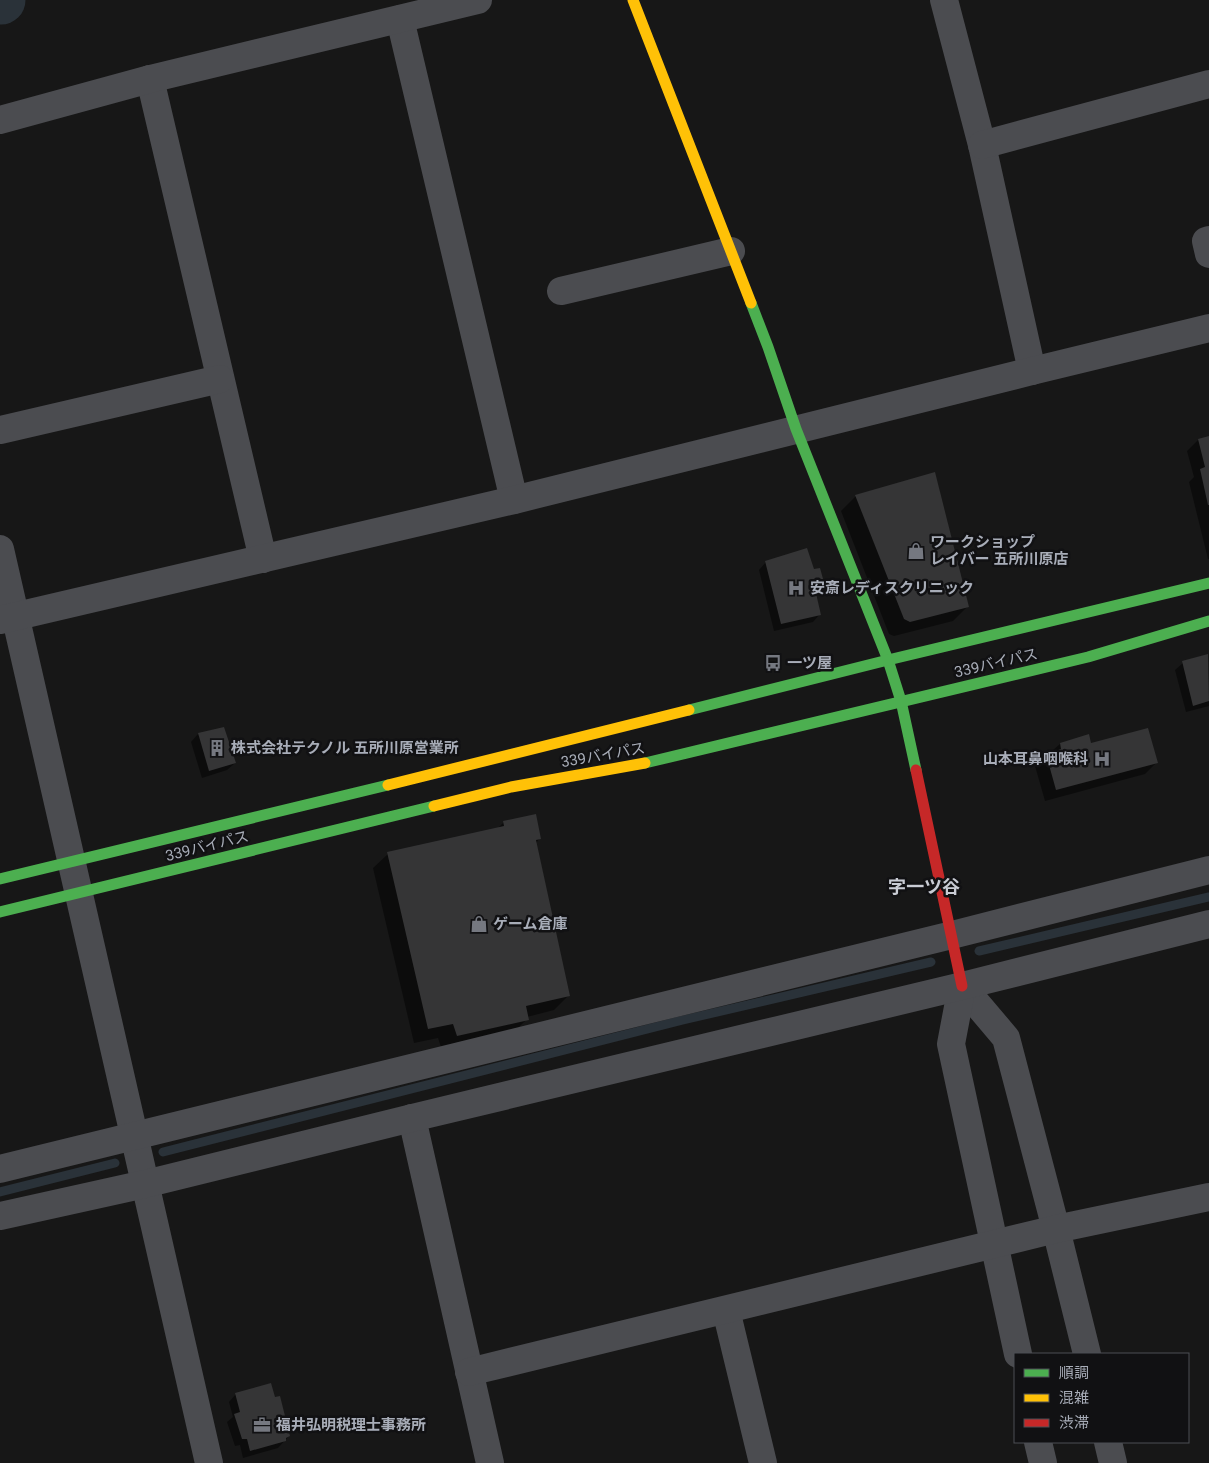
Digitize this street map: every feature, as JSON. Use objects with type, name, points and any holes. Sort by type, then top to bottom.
[{"type":"street","points":[[0,120],[150,79],[478,0]]},
{"type":"street","points":[[634,0],[768,347],[796,428],[888,660],[902,701],[962,986],[951,1044],[1018,1353]]},
{"type":"street","points":[[944,0],[982,145],[1032,371]]},
{"type":"street","points":[[400,19],[514,500]]},
{"type":"street","points":[[150,79],[263,559]]},
{"type":"street","points":[[982,145],[1209,84]]},
{"type":"street","points":[[1209,240],[1206,241],[1209,254]]},
{"type":"street","points":[[560,291],[731,251]]},
{"type":"street","points":[[8,618],[514,500],[796,428],[1209,328]]},
{"type":"street","points":[[0,430],[220,379]]},
{"type":"street","points":[[0,549],[8,618],[72,861],[209,1463]]},
{"type":"street","points":[[0,878],[524,752],[888,660],[1209,583]]},
{"type":"street","name":"339バイパス","points":[[0,912],[511,787],[648,763],[1088,656],[1209,621]]},
{"type":"street","points":[[0,1169],[1209,870]]},
{"type":"street","points":[[0,1216],[145,1184],[962,986],[1209,924]]},
{"type":"street","points":[[962,986],[1006,1038],[1056,1229],[1086,1353]]},
{"type":"street","points":[[412,1118],[490,1463]]},
{"type":"street","points":[[469,1372],[1056,1229],[1209,1197]]},
{"type":"street","points":[[726,1310],[763,1463]]},
{"type":"street","points":[[1038,1443],[1043,1463]]},
{"type":"street","points":[[1108,1443],[1113,1463]]},
{"type":"building","points":[[1209,436],[1208,505],[1200,469],[1205,467],[1198,439]]},
{"type":"building","name":"ワークショップ レイバー 五所川原店","points":[[935,472],[969,607],[910,622],[904,619],[855,495]]},
{"type":"building","name":"安斎レディスクリニック","points":[[807,548],[814,569],[820,568],[825,586],[815,589],[821,615],[781,624],[765,561]]},
{"type":"building","points":[[1208,654],[1209,701],[1193,706],[1182,661]]},
{"type":"building","name":"株式会社テクノル 五所川原営業所","points":[[224,727],[236,763],[209,771],[198,733]]},
{"type":"building","name":"山本耳鼻咽喉科","points":[[1148,728],[1158,763],[1056,790],[1046,754],[1061,749],[1060,743],[1089,734],[1091,743]]},
{"type":"building","name":"ゲーム倉庫","points":[[536,814],[541,839],[536,840],[570,996],[526,1006],[529,1020],[457,1036],[453,1024],[428,1029],[387,852],[504,826],[503,821]]},
{"type":"building","name":"福井弘明税理士事務所","points":[[271,1383],[275,1397],[280,1396],[290,1436],[286,1438],[286,1441],[250,1451],[247,1439],[242,1439],[234,1414],[240,1412],[235,1393]]},
{"type":"waterway","points":[[979,951],[1209,897]]},
{"type":"waterway","points":[[163,1152],[683,1020],[931,962]]},
{"type":"waterway","points":[[0,1192],[115,1163]]},
{"type":"traffic: fast","points":[[751,303],[796,429],[888,660],[901,701],[916,770]]},
{"type":"traffic: fast","points":[[689,710],[1209,583]]},
{"type":"traffic: fast","points":[[645,763],[1088,657],[1209,621]]},
{"type":"traffic: fast","points":[[0,879],[388,785]]},
{"type":"traffic: fast","points":[[0,912],[434,806]]},
{"type":"traffic: slow","points":[[633,0],[751,303]]},
{"type":"traffic: slow","points":[[388,785],[689,710]]},
{"type":"traffic: slow","points":[[434,806],[511,787],[645,763]]},
{"type":"traffic: jam","points":[[916,770],[962,986]]},
{"type":"place","name":"ワークショップ レイバー 五所川原店","points":[[916,551]]},
{"type":"place","name":"安斎レディスクリニック","points":[[796,588]]},
{"type":"place","name":"一ツ屋","points":[[773,663]]},
{"type":"place","name":"株式会社テクノル 五所川原営業所","points":[[217,748]]},
{"type":"place","name":"山本耳鼻咽喉科","points":[[1102,759]]},
{"type":"place","name":"ゲーム倉庫","points":[[479,924]]},
{"type":"place","name":"福井弘明税理士事務所","points":[[262,1425]]},
{"type":"district","name":"字一ツ谷","points":[[924,887]]}]
